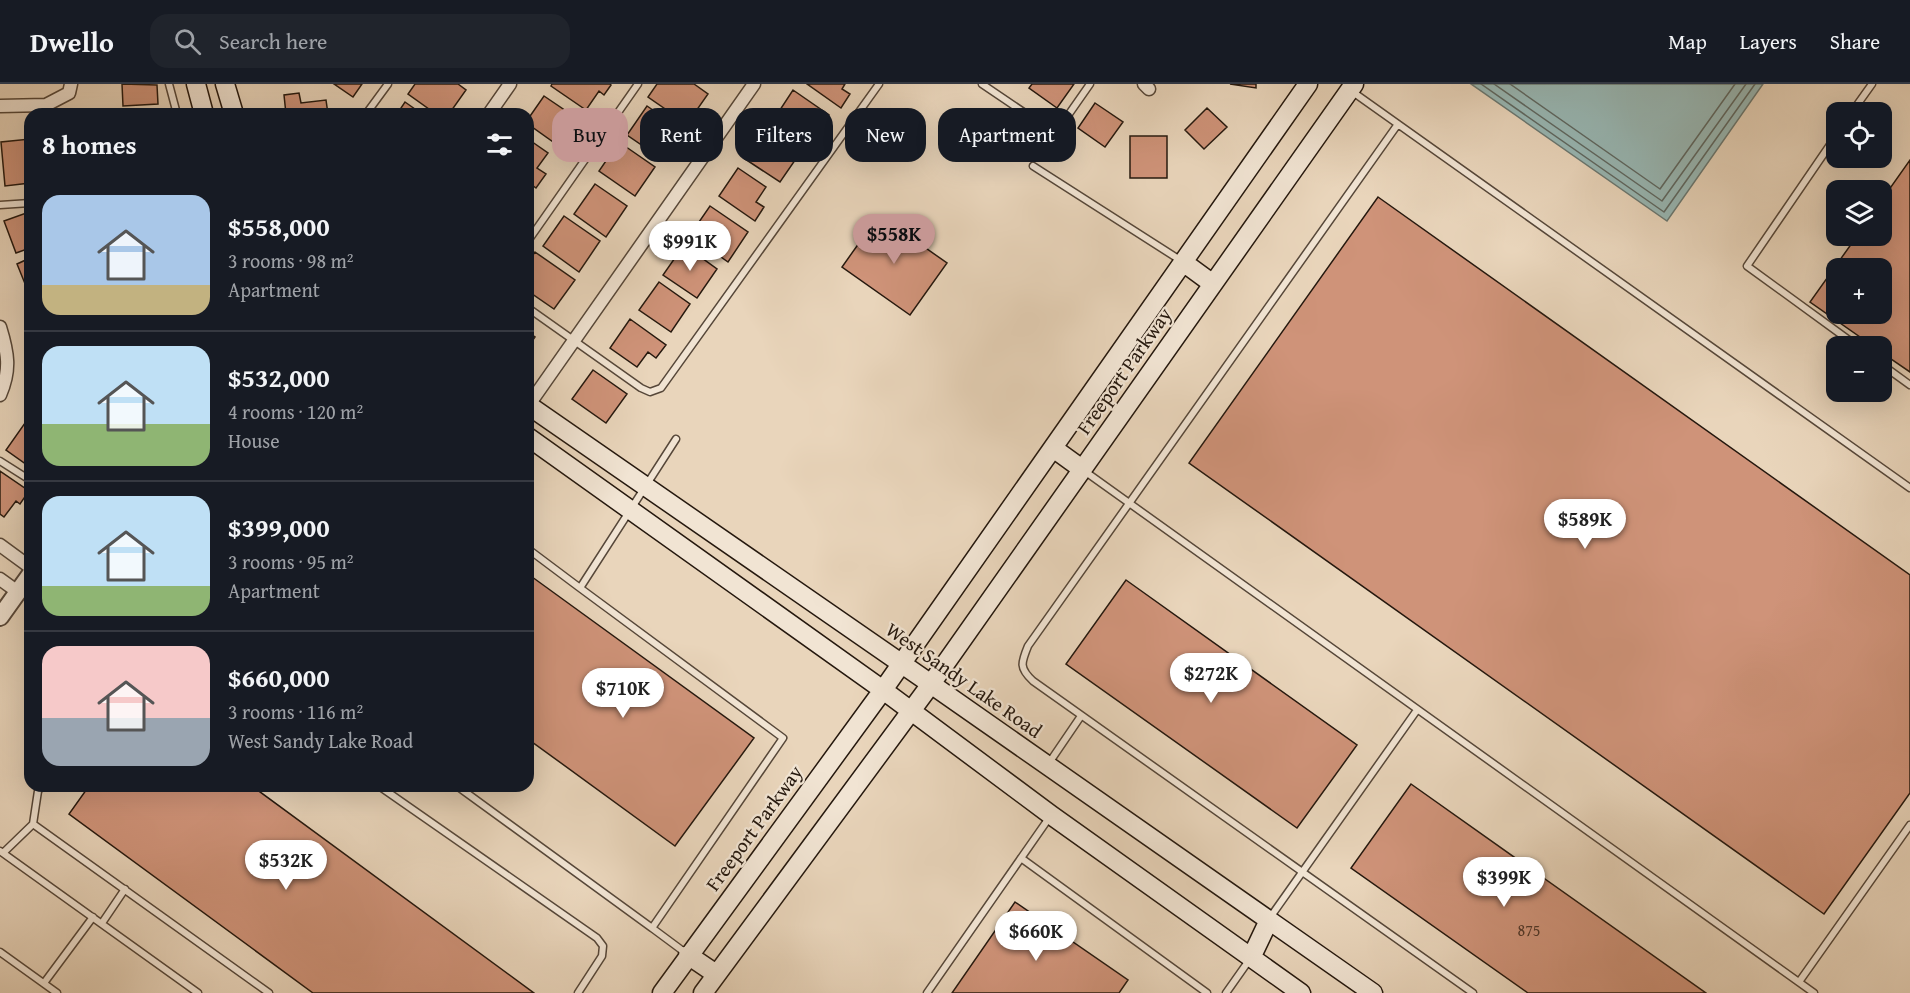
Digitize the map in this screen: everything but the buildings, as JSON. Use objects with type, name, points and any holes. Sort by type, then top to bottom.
[{"type":"main road","points":[[196,84],[202,108]]},
{"type":"main road","points":[[225,84],[232,108]]},
{"type":"main road","name":"Freeport Parkway","points":[[662,993],[883,690],[1308,84]]},
{"type":"main road","name":"Freeport Parkway","points":[[912,711],[1213,284],[1348,86]]},
{"type":"main road","points":[[1183,262],[1213,284]]},
{"type":"main road","name":"West Sandy Lake Road","points":[[534,410],[902,663],[1373,993]]},
{"type":"main road","points":[[534,441],[883,690],[1051,815],[1300,993]]},
{"type":"main road","points":[[1053,447],[1082,469]]},
{"type":"main road","points":[[704,993],[912,711]]},
{"type":"main road","points":[[1251,958],[1269,920]]},
{"type":"main road","points":[[688,955],[716,974]]},
{"type":"street","points":[[0,106],[46,105],[69,93],[71,84]]},
{"type":"street","points":[[493,108],[510,84]]},
{"type":"street","points":[[534,397],[754,84]]},
{"type":"street","points":[[0,327],[6,348],[8,375],[0,395]]},
{"type":"street","points":[[0,545],[24,563]]},
{"type":"street","points":[[0,579],[18,592]]},
{"type":"street","points":[[0,617],[24,584]]},
{"type":"lane","points":[[170,84],[176,108]]},
{"type":"lane","points":[[370,108],[388,84]]},
{"type":"lane","points":[[534,232],[638,84]]},
{"type":"lane","points":[[534,312],[641,388],[650,392],[661,388],[879,84]]},
{"type":"lane","points":[[982,84],[1047,128],[1062,124],[1090,84]]},
{"type":"lane","points":[[1859,102],[1872,84]]},
{"type":"lane","points":[[1348,86],[1398,124],[1910,488]]},
{"type":"lane","points":[[1398,124],[1028,646],[1022,661],[1023,672],[1033,681],[1473,993]]},
{"type":"lane","points":[[1826,151],[1747,266],[1843,336]]},
{"type":"lane","points":[[1033,166],[1183,262]]},
{"type":"lane","points":[[0,204],[24,203]]},
{"type":"lane","points":[[1892,372],[1910,385]]},
{"type":"lane","points":[[580,588],[676,439]]},
{"type":"lane","points":[[0,461],[24,476]]},
{"type":"lane","points":[[1082,469],[1815,993]]},
{"type":"lane","points":[[534,554],[783,738],[652,928]]},
{"type":"lane","points":[[1269,920],[1418,710]]},
{"type":"lane","points":[[1047,766],[1081,716]]},
{"type":"lane","points":[[38,792],[33,824],[1,852],[198,993]]},
{"type":"lane","points":[[388,792],[597,938],[603,946],[602,956],[578,993]]},
{"type":"lane","points":[[465,792],[688,955]]},
{"type":"lane","points":[[927,993],[1051,815]]},
{"type":"lane","points":[[33,824],[269,993]]},
{"type":"lane","points":[[1799,982],[1910,825]]},
{"type":"lane","points":[[1021,858],[1208,993]]},
{"type":"lane","points":[[102,923],[125,889]]},
{"type":"lane","points":[[44,983],[93,917]]},
{"type":"lane","points":[[0,952],[57,993]]},
{"type":"lane","points":[[1226,993],[1251,958]]},
{"type":"water","points":[[1471,84],[1763,84],[1667,221]]}]
